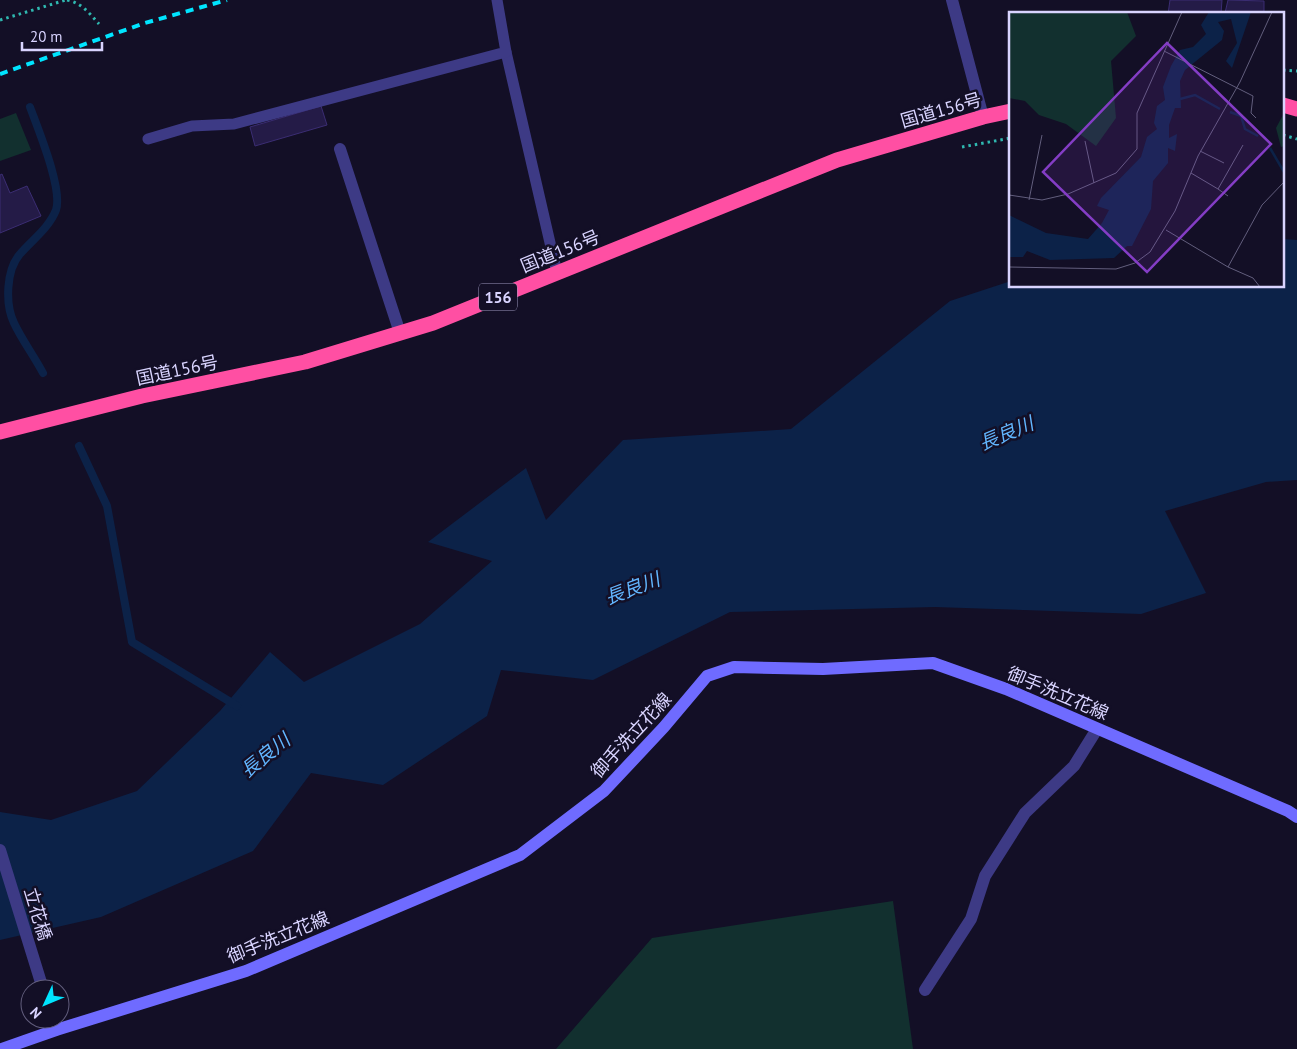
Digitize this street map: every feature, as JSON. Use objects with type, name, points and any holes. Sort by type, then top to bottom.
[{"type":"highway","points":[[1284,105],[1297,109]]},
{"type":"highway","name":"国道156号","points":[[0,432],[142,396],[305,362],[433,323],[837,160],[983,117],[1009,111]]},
{"type":"main road","name":"御手洗立花線","points":[[70,1021],[246,970],[520,855],[604,791],[707,676],[734,667],[823,669],[933,663],[1006,689],[1297,817]]},
{"type":"main road","name":"御手洗立花線","points":[[2,1049],[46,1029]]},
{"type":"street","points":[[952,0],[983,117]]},
{"type":"street","points":[[340,149],[400,333]]},
{"type":"street","points":[[925,990],[971,919],[985,876],[1025,813],[1074,766],[1098,729]]},
{"type":"street","name":"立花橋","points":[[0,850],[40,979]]},
{"type":"lane","points":[[497,0],[506,52],[557,273]]},
{"type":"lane","points":[[148,139],[192,126],[234,124],[506,52]]},
{"type":"path","points":[[0,20],[66,0],[76,2],[85,8],[99,24]]},
{"type":"path","points":[[1284,70],[1297,71]]},
{"type":"path","points":[[1284,134],[1297,139]]},
{"type":"green space","points":[[16,113],[31,150],[0,161],[0,119]]},
{"type":"green space","points":[[893,901],[913,1049],[556,1049],[652,938]]},
{"type":"water","name":"長良川","points":[[1284,239],[1297,240],[1297,480],[1266,482],[1165,511],[1206,593],[1141,614],[935,607],[730,612],[593,680],[501,670],[487,716],[383,785],[311,773],[253,851],[101,917],[0,940],[0,812],[51,820],[137,791],[220,711],[270,652],[304,682],[420,624],[492,561],[428,542],[526,468],[546,520],[623,440],[791,429],[950,301],[1009,282],[1009,288],[1284,288]]},
{"type":"building","points":[[1170,0],[1222,0],[1221,12],[1168,12]]},
{"type":"building","points":[[1228,0],[1264,1],[1264,12],[1225,12]]},
{"type":"building","points":[[321,106],[327,125],[255,146],[250,127]]},
{"type":"building","points":[[2,174],[10,193],[27,186],[41,216],[0,233],[0,175]]},
{"type":"waterway","points":[[30,107],[53,174],[56,188],[56,210],[40,234],[15,261],[8,287],[8,297],[14,323],[43,373]]},
{"type":"waterway","points":[[79,446],[107,506],[132,642],[237,706]]},
{"type":"railway","points":[[0,74],[145,23],[227,0]]}]
